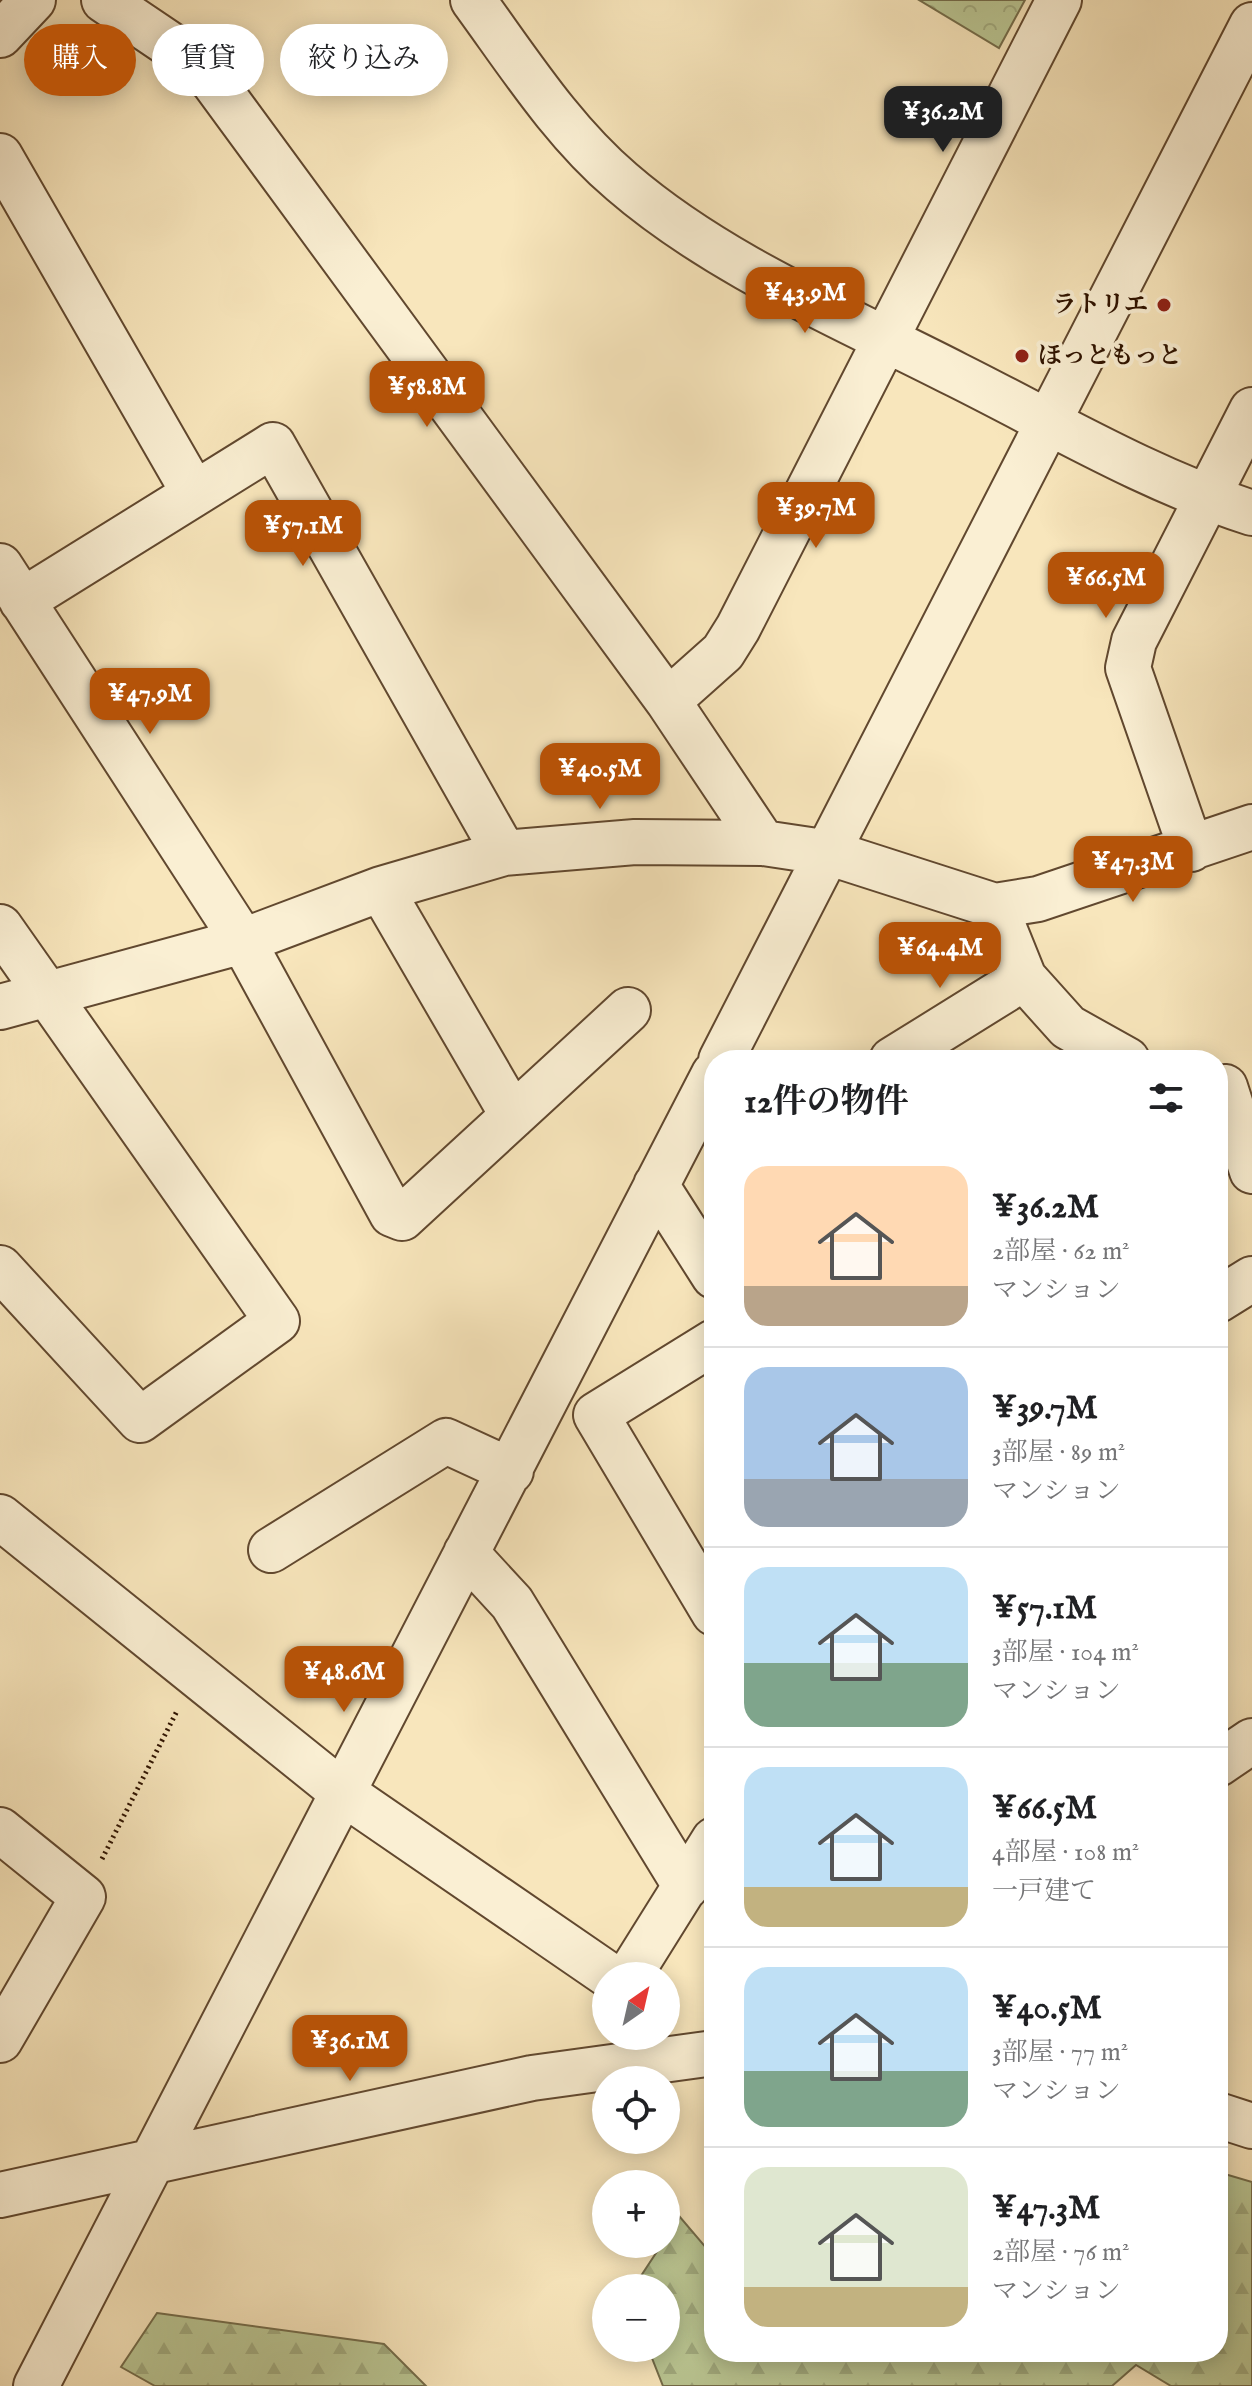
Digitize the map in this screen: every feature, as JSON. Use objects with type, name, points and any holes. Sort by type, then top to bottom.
[{"type":"street","points":[[0,35],[33,0]]},
{"type":"street","points":[[104,0],[181,52],[213,81],[668,701],[763,843]]},
{"type":"street","points":[[473,0],[561,120],[620,181],[682,229],[1050,422],[1208,499],[1252,513]]},
{"type":"street","points":[[668,701],[723,652],[738,628],[1059,0]]},
{"type":"street","points":[[726,1050],[1252,25]]},
{"type":"street","points":[[0,156],[194,493]]},
{"type":"street","points":[[1191,849],[1128,668],[1134,641],[1252,410]]},
{"type":"street","points":[[504,853],[273,445],[194,493],[11,583],[243,941],[392,1214],[402,1218],[628,1010]]},
{"type":"street","points":[[0,1007],[47,997],[243,941],[381,889],[504,853],[635,842],[763,843],[830,853],[995,906],[1038,899],[1252,827]]},
{"type":"street","points":[[381,889],[513,1116]]},
{"type":"street","points":[[995,906],[1024,978],[1068,1027],[1109,1050]]},
{"type":"street","points":[[0,927],[277,1321],[140,1420],[0,1268]]},
{"type":"street","points":[[908,1050],[1024,978]]},
{"type":"street","points":[[1232,1081],[1252,1171]]},
{"type":"street","points":[[36,2386],[704,1093]]},
{"type":"street","points":[[656,1185],[704,1260]]},
{"type":"street","points":[[1228,1294],[1252,1279]]},
{"type":"street","points":[[704,1348],[596,1415],[704,1596]]},
{"type":"street","points":[[271,1550],[446,1441],[511,1471]]},
{"type":"street","points":[[0,1517],[342,1792],[592,1964]]},
{"type":"street","points":[[466,1553],[512,1603],[703,1868],[639,1962]]},
{"type":"street","points":[[1228,1757],[1252,1741]]},
{"type":"street","points":[[0,1830],[83,1897],[0,2040]]},
{"type":"street","points":[[0,2195],[532,2078],[704,2054]]},
{"type":"street","points":[[1228,2118],[1252,2126]]},
{"type":"path","points":[[83,1897],[196,1674]]},
{"type":"green space","points":[[919,0],[1025,0],[999,48]]},
{"type":"green space","points":[[1228,2175],[1252,2182],[1252,2386],[1171,2386],[1136,2365],[1112,2386],[663,2386],[654,2362],[680,2362],[680,2274],[642,2274],[653,2258],[680,2258],[680,2217],[704,2245],[704,2362],[1228,2362]]},
{"type":"green space","points":[[157,2313],[384,2344],[426,2386],[155,2386],[121,2367]]},
{"type":"place","name":"ラトリエ","points":[[1164,305]]},
{"type":"place","name":"ほっともっと","points":[[1022,356]]}]
